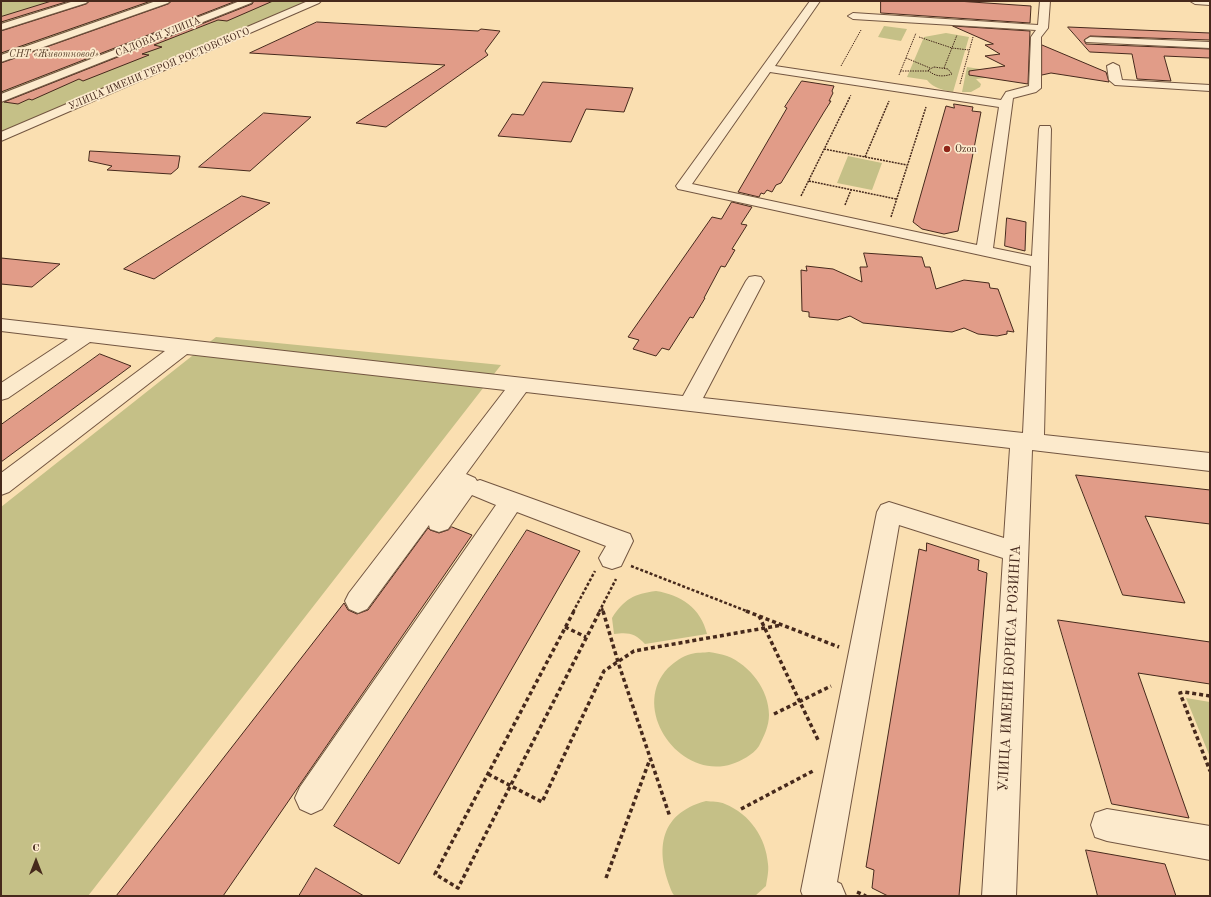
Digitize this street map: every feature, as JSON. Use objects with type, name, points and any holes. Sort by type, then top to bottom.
[{"type":"street","points":[[1,28],[83,1]]},
{"type":"street","points":[[1,59],[165,1]]},
{"type":"street","name":"САДОВАЯ УЛИЦА","points":[[1,98],[248,1]]},
{"type":"street","name":"УЛИЦА ИМЕНИ ГЕРОЯ РОСТОВСКОГО","points":[[1,137],[316,1]]},
{"type":"street","points":[[815,1],[769,68],[683,186],[1040,263]]},
{"type":"street","points":[[984,251],[1007,97],[1010,94],[1032,90],[1035,88],[1036,37],[1043,28],[1045,1]]},
{"type":"street","points":[[1195,1],[1210,2]]},
{"type":"street","points":[[853,16],[1043,28]]},
{"type":"street","points":[[1090,40],[1210,45]]},
{"type":"street","points":[[1113,66],[1115,80],[1119,83],[1210,88]]},
{"type":"street","points":[[769,68],[1006,104]]},
{"type":"street","name":"УЛИЦА ИМЕНИ БОРИСА РОЗИНГА","points":[[999,896],[1016,552],[1027,441],[1040,263],[1045,129]]},
{"type":"street","points":[[690,404],[755,281]]},
{"type":"street","points":[[1,325],[183,347],[1210,462]]},
{"type":"street","points":[[1,393],[87,335]]},
{"type":"street","points":[[1,486],[183,347]]},
{"type":"street","points":[[446,525],[466,484],[520,384]]},
{"type":"street","points":[[466,484],[620,541],[618,561]]},
{"type":"street","points":[[358,601],[466,484]]},
{"type":"street","points":[[311,798],[512,500]]},
{"type":"street","points":[[829,896],[818,891],[889,512],[1016,552]]},
{"type":"street","points":[[1107,825],[1210,843]]},
{"type":"path","points":[[840,68],[863,28]]},
{"type":"path","points":[[944,68],[959,30]]},
{"type":"path","points":[[898,78],[916,31]]},
{"type":"path","points":[[959,87],[975,32]]},
{"type":"path","points":[[920,37],[952,48],[969,50]]},
{"type":"path","points":[[900,72],[929,71],[941,76],[948,76],[952,74],[944,68],[931,68],[906,58]]},
{"type":"path","points":[[800,200],[853,90]]},
{"type":"path","points":[[865,157],[891,96]]},
{"type":"path","points":[[890,218],[927,102]]},
{"type":"path","points":[[824,149],[908,165]]},
{"type":"path","points":[[809,181],[897,199]]},
{"type":"path","points":[[844,209],[851,190]]},
{"type":"path","points":[[618,561],[601,607],[458,888],[435,874],[603,555],[862,656]]},
{"type":"path","points":[[601,607],[670,817]]},
{"type":"path","points":[[759,616],[822,749]]},
{"type":"path","points":[[488,774],[542,802],[604,671],[634,651],[782,625]]},
{"type":"path","points":[[565,627],[586,637]]},
{"type":"path","points":[[774,714],[799,700],[834,685]]},
{"type":"path","points":[[1210,696],[1184,692],[1180,693],[1210,771]]},
{"type":"path","points":[[606,878],[650,758]]},
{"type":"path","points":[[741,809],[815,770]]},
{"type":"green space","name":"СНТ «Животновод»","points":[[1,1],[319,1],[1,135]]},
{"type":"green space","points":[[884,26],[907,29],[901,41],[878,37]]},
{"type":"green space","points":[[946,33],[969,37],[953,92],[935,87],[927,80],[907,77],[924,37]]},
{"type":"green space","points":[[967,67],[986,70],[985,78],[976,79],[981,84],[980,87],[971,92],[962,92]]},
{"type":"green space","points":[[848,156],[882,163],[872,190],[837,183]]},
{"type":"green space","points":[[216,337],[501,365],[88,896],[1,896],[1,507]]},
{"type":"green space","points":[[656,591],[674,596],[689,604],[700,617],[707,634],[645,644],[631,634],[614,634],[612,618],[621,606],[630,598]]},
{"type":"green space","points":[[709,652],[727,656],[743,666],[757,680],[766,696],[769,715],[768,723],[759,746],[750,755],[732,764],[713,766],[695,762],[679,752],[666,738],[657,721],[654,703],[657,685],[668,668],[688,655]]},
{"type":"green space","points":[[1186,698],[1210,702],[1210,757]]},
{"type":"green space","points":[[706,801],[720,802],[734,808],[749,821],[760,836],[767,854],[768,872],[766,886],[755,896],[675,896],[673,894],[667,879],[664,864],[664,837],[669,825],[678,815],[690,807]]},
{"type":"building","points":[[52,1],[69,1],[1,22],[1,17]]},
{"type":"building","points":[[90,1],[151,1],[1,53],[1,31],[86,4]]},
{"type":"building","points":[[172,1],[236,1],[1,92],[1,63],[168,4]]},
{"type":"building","points":[[254,1],[273,1],[227,21],[218,20],[154,45],[162,47],[142,54],[149,55],[83,81],[79,79],[32,100],[29,99],[18,104],[4,102],[252,4]]},
{"type":"building","points":[[881,1],[957,1],[1031,6],[1030,23],[881,13]]},
{"type":"building","points":[[317,22],[500,31],[485,51],[488,55],[386,127],[356,123],[445,65],[250,53]]},
{"type":"building","points":[[953,26],[1030,31],[1028,84],[969,75],[969,71],[1005,66],[985,56],[1000,54],[985,45],[993,44]]},
{"type":"building","points":[[1068,27],[1210,33],[1210,40],[1090,36],[1084,40],[1086,44],[1210,49],[1210,58],[1164,56],[1171,81],[1137,79],[1132,54],[1090,52]]},
{"type":"building","points":[[1042,45],[1106,72],[1109,82],[1051,73],[1042,75]]},
{"type":"building","points":[[802,81],[834,86],[832,91],[833,93],[829,101],[831,101],[781,183],[776,185],[772,192],[767,190],[764,194],[761,193],[759,197],[738,192],[787,108],[785,107]]},
{"type":"building","points":[[543,82],[633,88],[624,112],[586,109],[571,142],[498,136],[512,114],[523,115]]},
{"type":"building","points":[[954,104],[973,107],[972,111],[981,112],[958,231],[944,234],[922,229],[913,222],[946,106],[954,108]]},
{"type":"building","points":[[264,113],[311,117],[250,171],[199,167]]},
{"type":"building","points":[[90,151],[180,156],[178,168],[171,174],[107,170],[112,166],[89,161]]},
{"type":"building","points":[[242,196],[270,203],[154,279],[124,269]]},
{"type":"building","points":[[732,202],[752,207],[741,224],[747,225],[732,249],[735,250],[725,267],[721,266],[693,318],[690,317],[669,350],[662,348],[656,356],[633,349],[639,340],[628,337],[712,217],[721,219]]},
{"type":"building","points":[[1007,218],[1026,222],[1025,251],[1005,246]]},
{"type":"building","points":[[864,253],[922,257],[925,267],[930,267],[936,289],[964,280],[989,283],[990,288],[998,289],[1014,332],[1007,331],[1007,334],[997,336],[978,334],[964,328],[952,332],[863,323],[850,316],[838,320],[809,317],[809,312],[802,311],[801,270],[807,271],[806,266],[833,269],[862,282],[860,267],[867,267]]},
{"type":"building","points":[[1,258],[60,264],[32,287],[1,284]]},
{"type":"building","points":[[100,354],[131,366],[1,462],[1,425]]},
{"type":"building","points":[[1076,475],[1210,490],[1210,524],[1145,516],[1185,603],[1123,595]]},
{"type":"building","points":[[452,527],[472,535],[223,896],[116,896],[344,603],[348,610],[357,614],[368,610],[428,528],[439,533]]},
{"type":"building","points":[[527,530],[580,551],[399,864],[334,826]]},
{"type":"building","points":[[927,543],[979,560],[978,570],[987,573],[959,896],[888,896],[872,888],[874,870],[866,867],[919,549],[926,551]]},
{"type":"building","points":[[1058,620],[1210,642],[1210,684],[1138,673],[1189,818],[1112,804]]},
{"type":"building","points":[[1086,850],[1165,864],[1176,896],[1098,896]]},
{"type":"building","points":[[316,868],[364,896],[299,896]]},
{"type":"place","name":"Ozon","points":[[947,149]]}]
